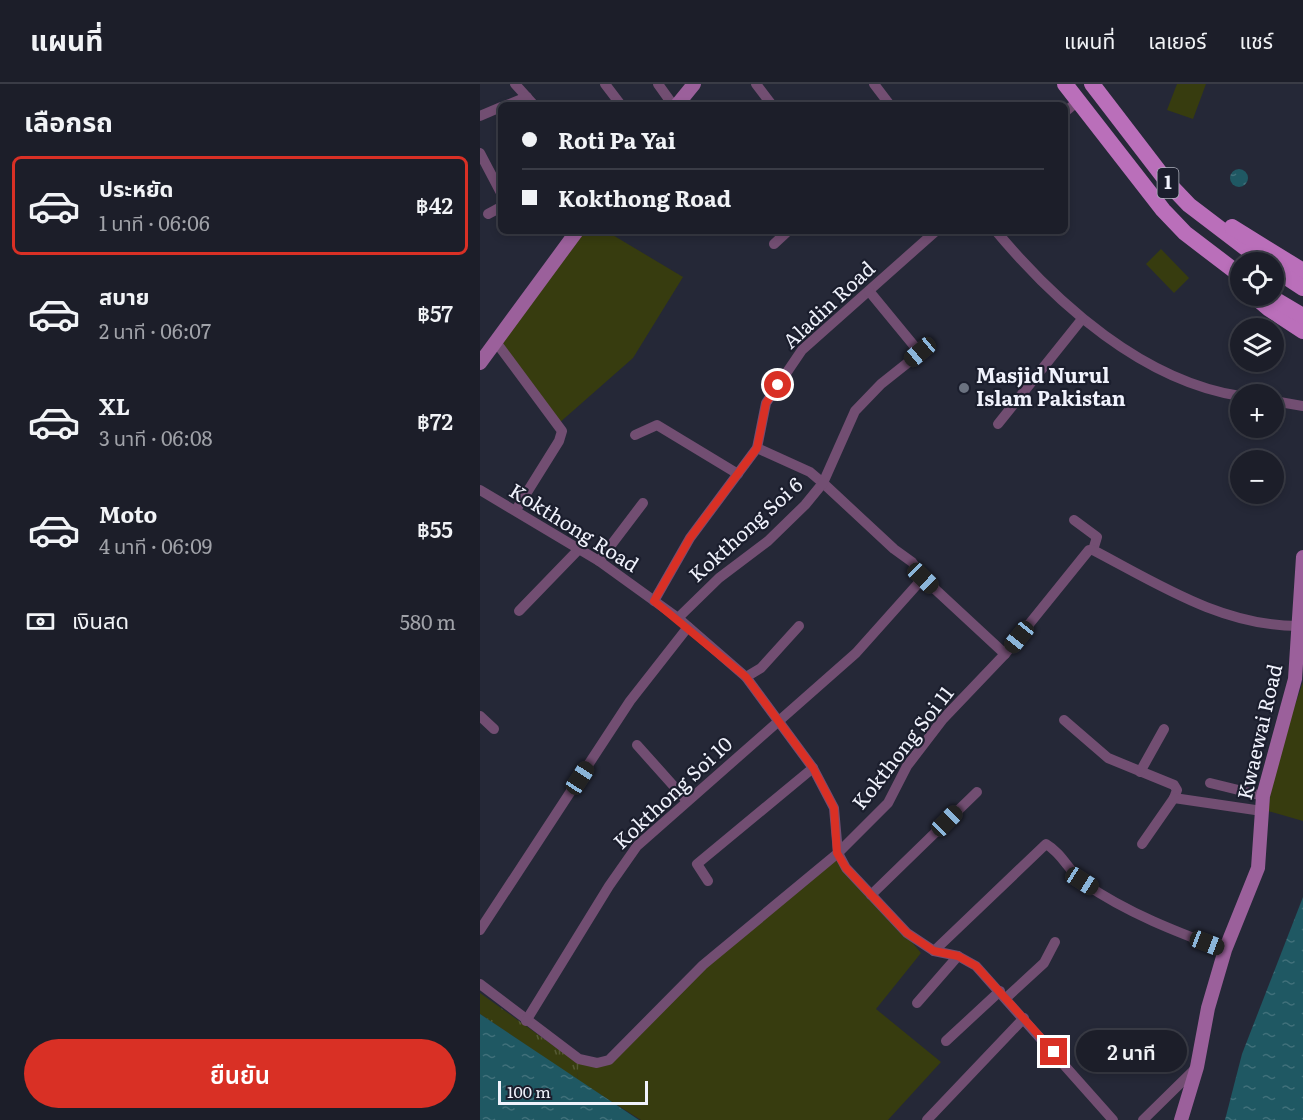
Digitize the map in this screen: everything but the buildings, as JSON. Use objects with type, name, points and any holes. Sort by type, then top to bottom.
[{"type":"main road","name":"1","points":[[1065,84],[1163,210],[1206,251],[1230,268]]},
{"type":"main road","name":"1","points":[[1092,84],[1168,183],[1205,218],[1251,252]]},
{"type":"main road","points":[[1205,218],[1232,227],[1303,271]]},
{"type":"main road","points":[[1206,251],[1230,274]]},
{"type":"main road","points":[[1284,276],[1303,288]]},
{"type":"main road","points":[[1284,305],[1303,316]]},
{"type":"main road","points":[[1266,306],[1303,331]]},
{"type":"street","points":[[515,84],[531,101]]},
{"type":"street","points":[[605,84],[619,102]]},
{"type":"street","points":[[657,84],[672,102]]},
{"type":"street","points":[[678,102],[694,84]]},
{"type":"street","points":[[756,84],[770,102]]},
{"type":"street","points":[[875,84],[888,102]]},
{"type":"street","points":[[1068,109],[1078,101]]},
{"type":"street","points":[[480,116],[498,108]]},
{"type":"street","points":[[480,153],[498,187]]},
{"type":"street","points":[[488,214],[498,209]]},
{"type":"street","points":[[480,363],[570,234]]},
{"type":"street","points":[[774,243],[784,234]]},
{"type":"street","name":"Aladin Road","points":[[654,601],[690,538],[757,448],[766,403],[802,350],[933,234]]},
{"type":"street","points":[[999,234],[1017,256],[1082,320],[1152,365],[1218,392],[1230,394]]},
{"type":"street","name":"Kokthong Soi 6","points":[[678,618],[719,578],[768,541],[805,505],[823,483],[855,411],[881,384],[920,352],[869,291]]},
{"type":"street","points":[[998,424],[1082,320]]},
{"type":"street","points":[[496,342],[562,431],[559,441],[516,510]]},
{"type":"street","points":[[1284,403],[1303,406]]},
{"type":"street","points":[[634,435],[657,425],[738,474]]},
{"type":"street","points":[[757,448],[810,472],[894,549],[912,562],[923,578],[1005,654]]},
{"type":"street","name":"Kokthong Road","points":[[480,490],[599,561],[678,618],[746,677],[813,768],[834,808],[837,853]]},
{"type":"street","points":[[599,561],[643,503]]},
{"type":"street","points":[[1074,520],[1097,537],[1090,551],[1186,599],[1234,618],[1274,626],[1298,626]]},
{"type":"street","points":[[519,611],[549,584],[580,548]]},
{"type":"street","name":"Kokthong Soi 11","points":[[480,984],[579,1059],[597,1063],[609,1060],[703,965],[837,853],[888,803],[908,766],[943,718],[1005,654],[1090,551]]},
{"type":"street","name":"Kwaewai Road","points":[[1181,1120],[1197,1066],[1208,1008],[1225,950],[1258,868],[1263,796],[1295,679],[1303,557]]},
{"type":"street","name":"Kokthong Soi 10","points":[[526,1021],[637,846],[777,720],[856,653],[923,578]]},
{"type":"street","points":[[746,677],[761,668],[799,626]]},
{"type":"street","points":[[480,930],[630,701],[688,627]]},
{"type":"street","points":[[480,716],[494,729]]},
{"type":"street","points":[[1064,720],[1107,758],[1174,785],[1177,790],[1174,798],[1142,844]]},
{"type":"street","points":[[1140,772],[1164,729]]},
{"type":"street","points":[[637,745],[687,801]]},
{"type":"street","points":[[708,881],[697,864],[813,768]]},
{"type":"street","points":[[1210,783],[1263,796]]},
{"type":"street","points":[[871,895],[977,792]]},
{"type":"street","points":[[1174,798],[1262,811]]},
{"type":"street","points":[[934,951],[1046,844],[1056,849],[1082,881],[1109,899],[1169,929],[1225,950]]},
{"type":"street","points":[[837,853],[846,868],[907,933],[934,951],[958,956],[976,966],[1113,1120]]},
{"type":"street","points":[[946,1041],[1044,963],[1055,942]]},
{"type":"street","points":[[917,1003],[958,956]]},
{"type":"street","points":[[927,1120],[1024,1018]]},
{"type":"street","points":[[1143,1120],[1197,1066]]},
{"type":"green space","points":[[1177,84],[1206,84],[1193,119],[1167,110]]},
{"type":"green space","points":[[575,234],[611,234],[683,277],[633,358],[558,424],[496,342]]},
{"type":"green space","points":[[1161,249],[1189,278],[1174,293],[1146,264]]},
{"type":"green space","points":[[1303,682],[1303,821],[1268,811],[1275,762]]},
{"type":"green space","points":[[838,853],[921,953],[876,1009],[941,1062],[888,1120],[641,1120],[577,1080],[579,1059],[613,1057],[703,965]]},
{"type":"green space","points":[[480,993],[579,1064],[577,1080],[480,1014]]},
{"type":"water","points":[[1239,169],[1245,172],[1248,178],[1245,184],[1239,187],[1233,184],[1230,178],[1233,172]]},
{"type":"water","points":[[1303,897],[1303,1120],[1225,1120],[1242,1054]]},
{"type":"water","points":[[480,1014],[639,1120],[480,1120]]},
{"type":"place","name":"Masjid Nurul Islam Pakistan","points":[[964,388]]},
{"type":"route","points":[[778,385],[766,403],[757,448],[690,538],[654,601],[678,618],[746,677],[813,768],[834,808],[837,853],[846,868],[907,933],[934,951],[958,956],[976,966],[1054,1052]]}]
